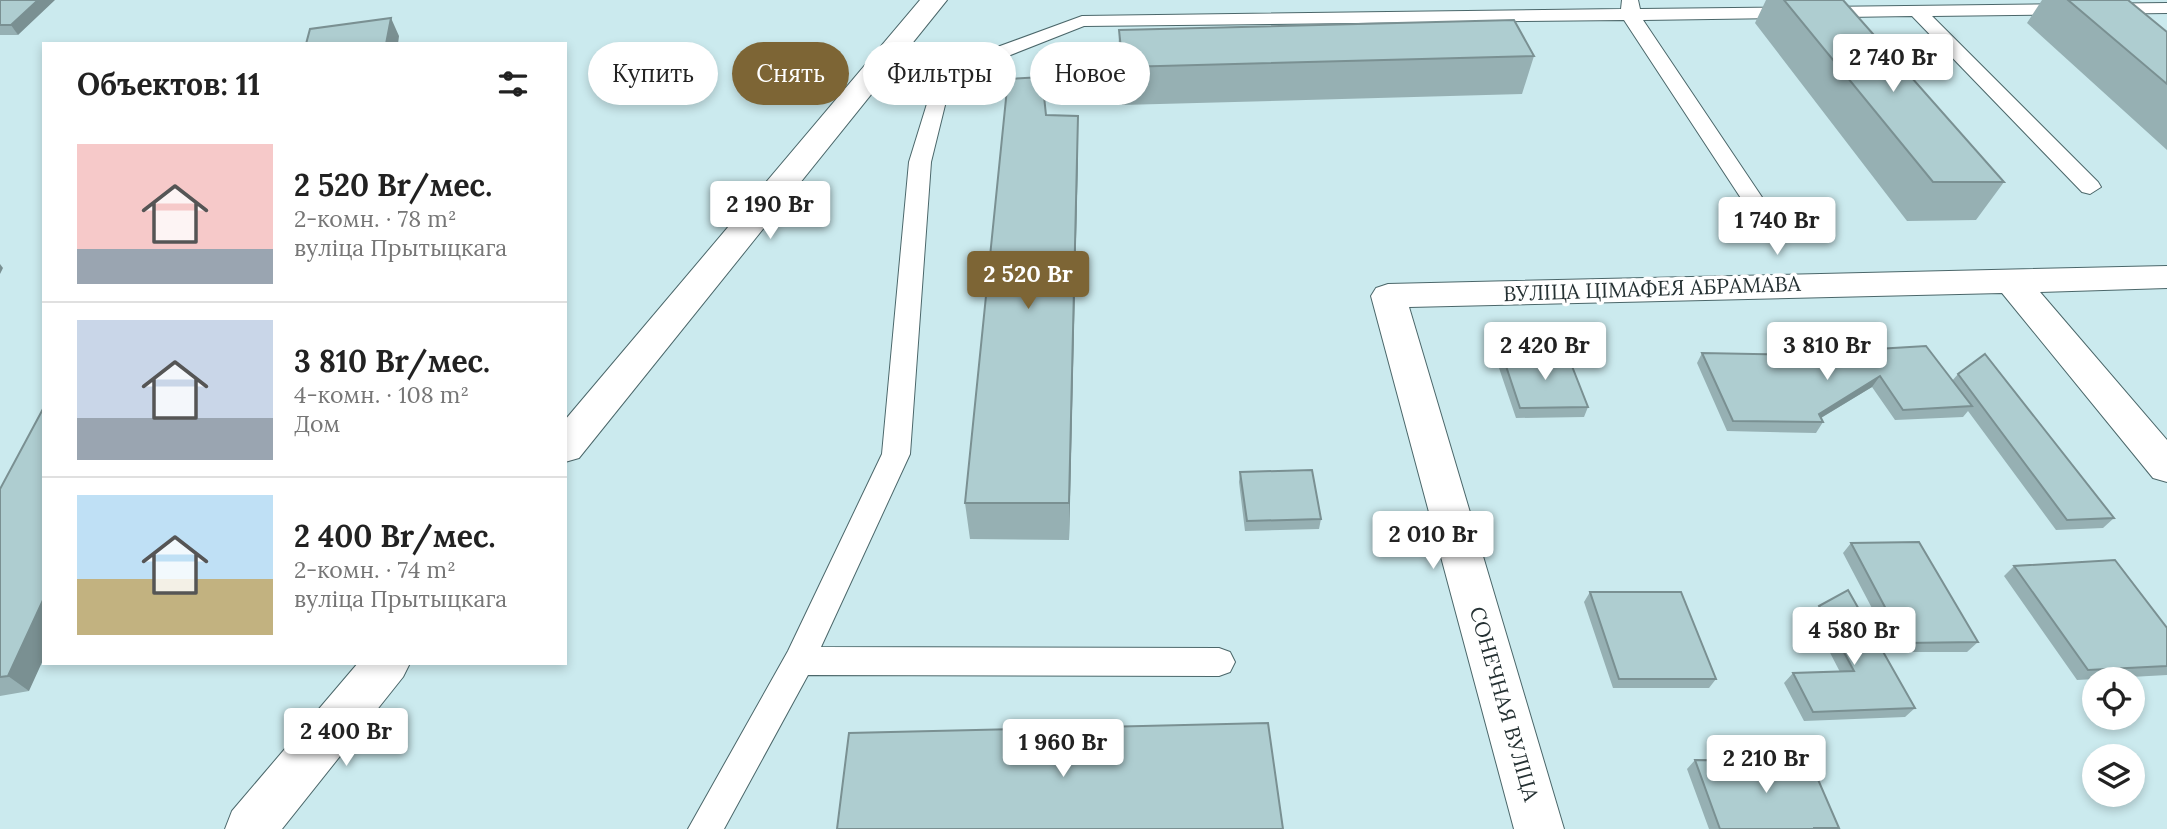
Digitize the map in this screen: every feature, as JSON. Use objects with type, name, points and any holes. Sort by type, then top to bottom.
[{"type":"street","points":[[567,445],[934,0]]},
{"type":"street","name":"ВУЛІЦА ЦІМАФЕЯ АБРАМАВА","points":[[1388,296],[2167,277]]},
{"type":"street","points":[[2010,279],[2167,467]]},
{"type":"street","name":"СОНЕЧНАЯ ВУЛІЦА","points":[[1388,296],[1539,829]]},
{"type":"street","points":[[250,829],[385,665]]},
{"type":"lane","points":[[1631,8],[1777,236]]},
{"type":"lane","points":[[705,829],[799,661],[896,454],[920,162],[937,98],[996,54],[1082,21],[1631,8],[1918,12],[2167,8]]},
{"type":"lane","points":[[1918,12],[2090,187]]},
{"type":"lane","points":[[799,661],[1219,662]]},
{"type":"building","points":[[0,0],[38,0],[11,25],[0,25]]},
{"type":"building","points":[[1784,0],[1843,0],[2004,182],[1933,182]]},
{"type":"building","points":[[2068,0],[2128,0],[2167,32],[2167,84]]},
{"type":"building","points":[[391,18],[386,42],[307,42],[310,29]]},
{"type":"building","points":[[1514,20],[1534,56],[1150,66],[1150,42],[1120,42],[1119,30]]},
{"type":"building","points":[[1030,78],[1030,105],[1045,105],[1046,115],[1078,116],[1069,503],[965,503],[1005,105],[1016,105],[1016,79]]},
{"type":"building","points":[[1926,346],[1972,406],[1903,410],[1880,376],[1819,414],[1823,422],[1733,421],[1702,353],[1865,356],[1861,350]]},
{"type":"building","points":[[1985,354],[2114,518],[2067,520],[1958,374]]},
{"type":"building","points":[[1568,356],[1588,407],[1520,408],[1503,357]]},
{"type":"building","points":[[42,411],[42,602],[8,676],[0,677],[0,489]]},
{"type":"building","points":[[1312,470],[1321,519],[1247,521],[1240,472]]},
{"type":"building","points":[[1919,542],[1978,642],[1904,643],[1851,543]]},
{"type":"building","points":[[2115,560],[2167,628],[2167,666],[2086,667],[2014,566]]},
{"type":"building","points":[[1848,590],[1915,708],[1813,712],[1793,673],[1854,671],[1819,606]]},
{"type":"building","points":[[1590,592],[1681,592],[1716,679],[1619,679]]},
{"type":"building","points":[[1268,723],[1283,829],[837,829],[849,733]]},
{"type":"building","points":[[1695,760],[1810,761],[1839,828],[1720,829]]}]
